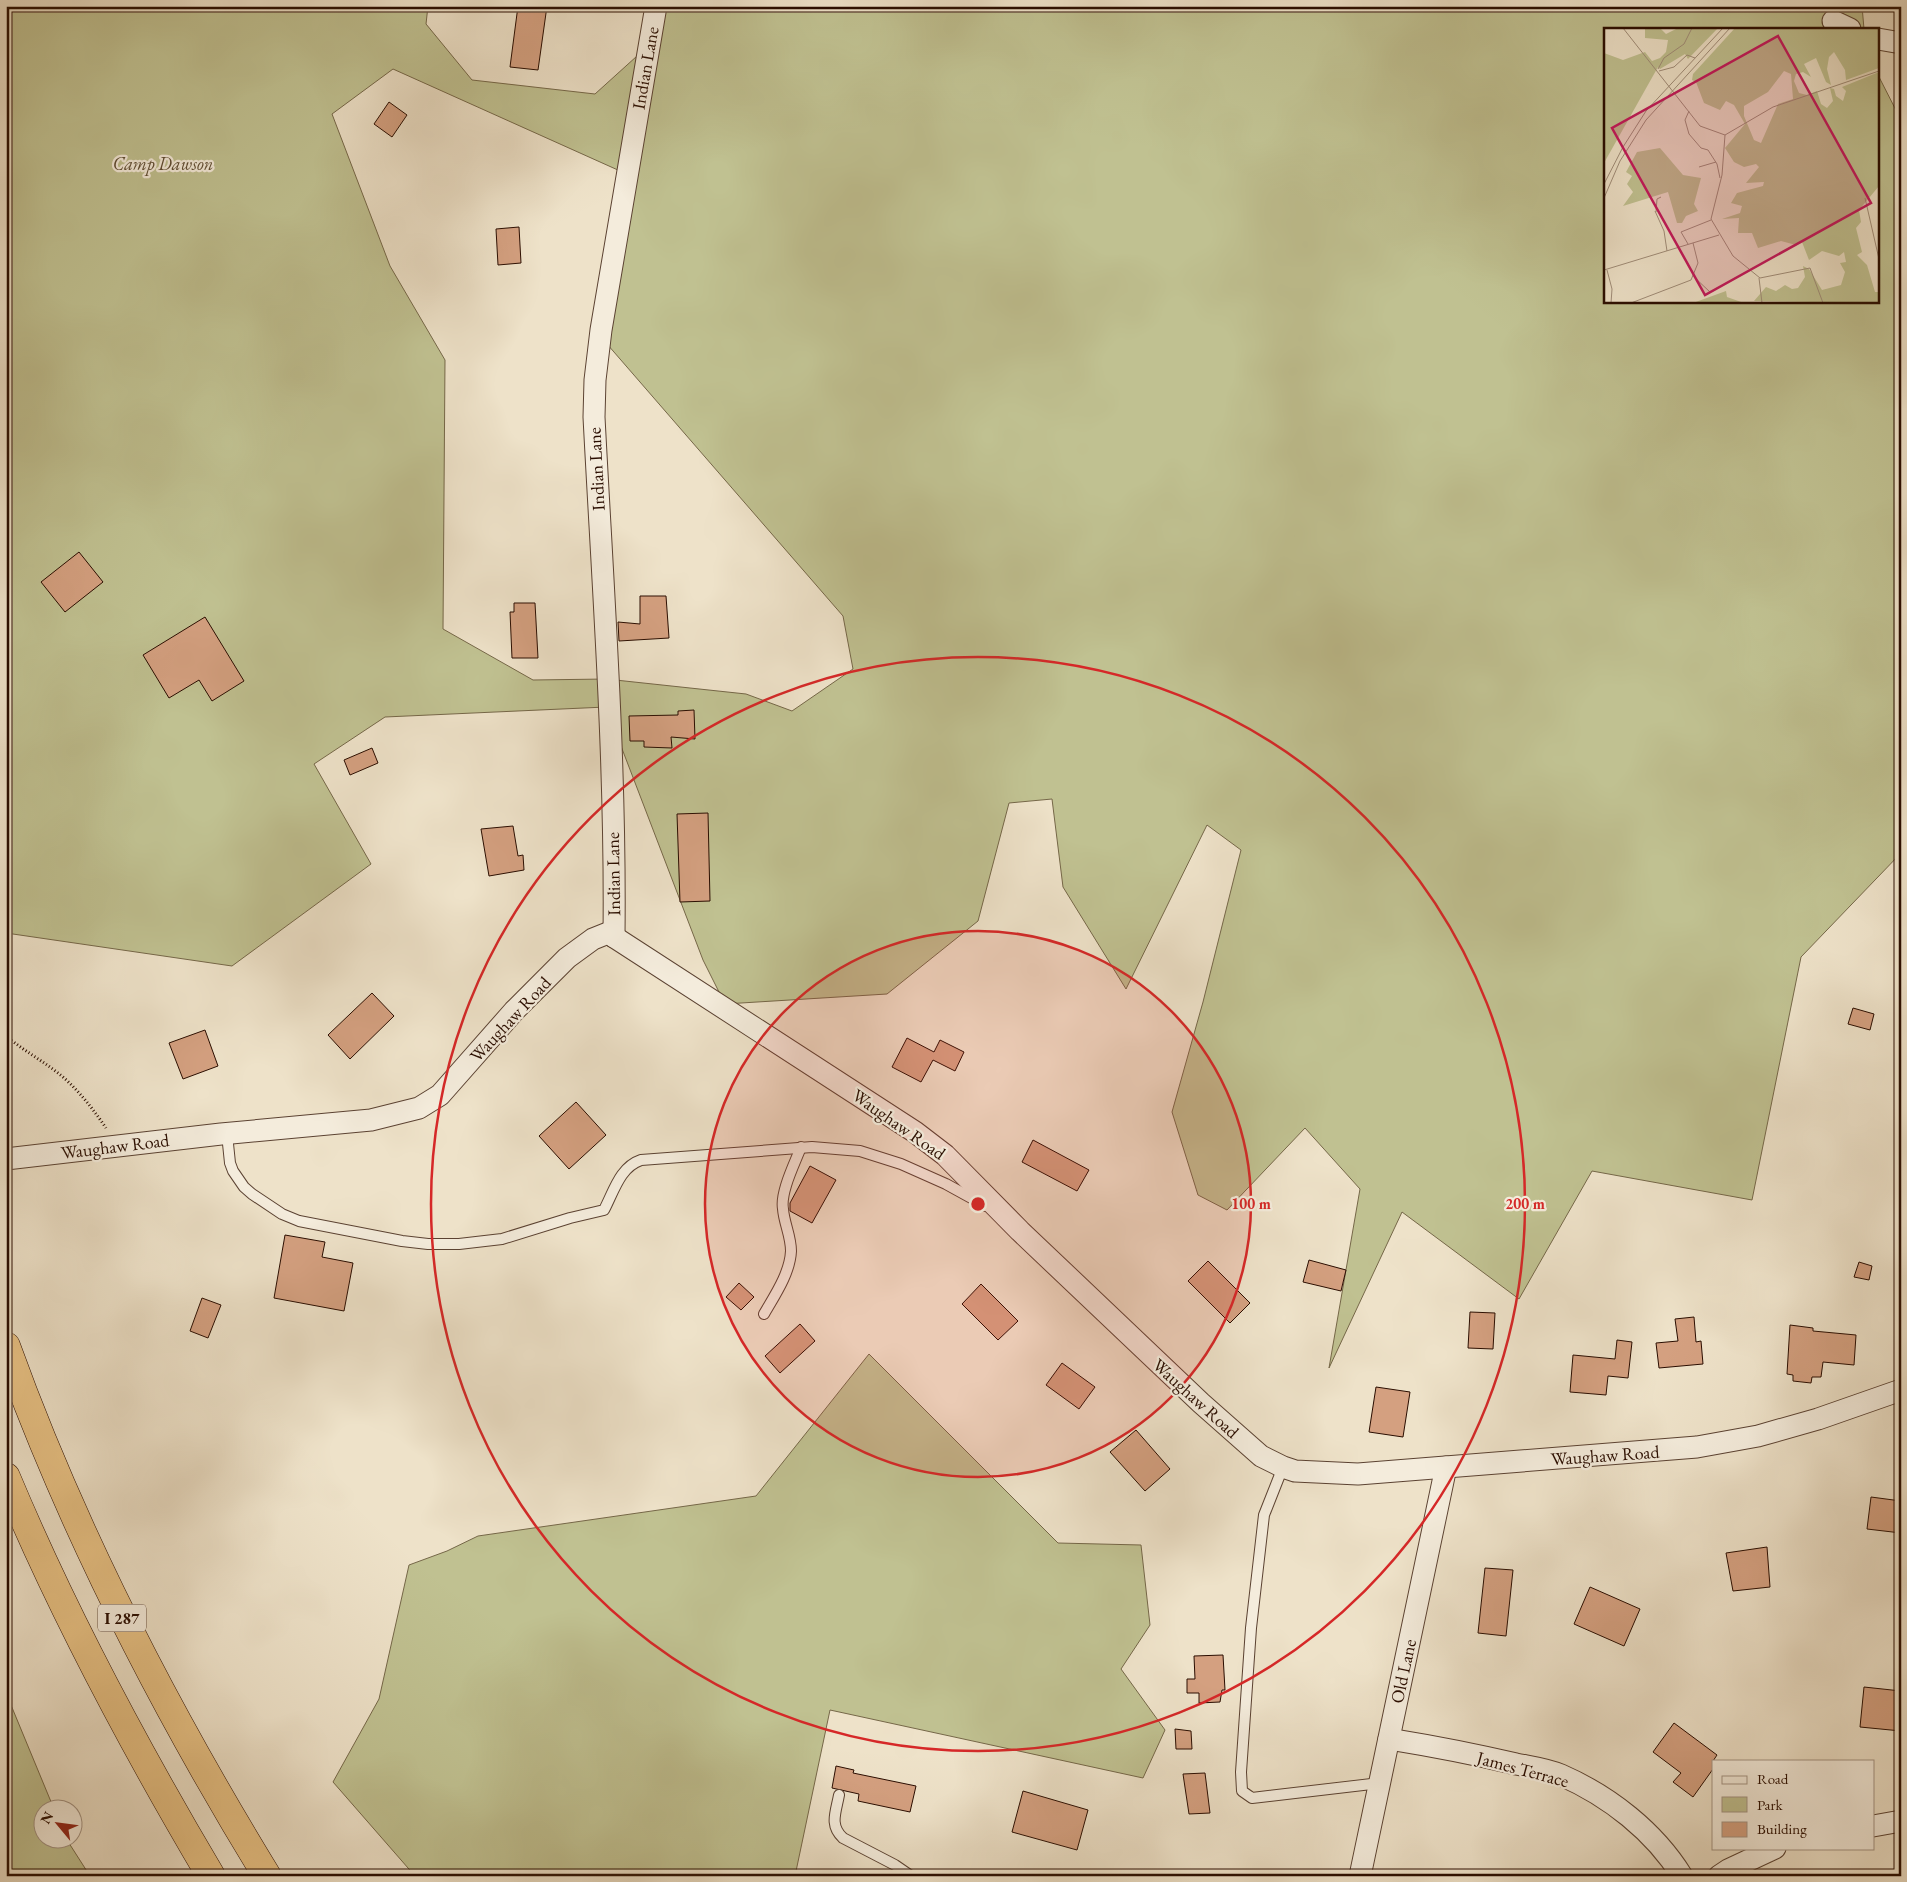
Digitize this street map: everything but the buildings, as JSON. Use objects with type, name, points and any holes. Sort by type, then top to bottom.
[{"type":"highway","name":"I 287","points":[[6,1346],[64,1490],[121,1616],[187,1740],[267,1876]]},
{"type":"highway","name":"I 287","points":[[6,1477],[49,1574],[95,1669],[145,1763],[211,1876]]},
{"type":"street","name":"Indian Lane","points":[[614,937],[609,690],[594,417],[595,380],[656,6]]},
{"type":"street","points":[[1880,39],[1901,43]]},
{"type":"street","name":"Waughaw Road","points":[[15,1158],[371,1120],[418,1108],[440,1095],[514,1012],[567,958],[593,939],[608,933],[915,1132],[945,1155],[1120,1328],[1201,1403],[1261,1456],[1283,1467],[1295,1471],[1349,1474],[1697,1448],[1758,1436],[1818,1419],[1901,1390]]},
{"type":"street","name":"Old Lane","points":[[1360,1876],[1446,1467]]},
{"type":"street","name":"James Terrace","points":[[1389,1739],[1489,1758],[1559,1774],[1592,1791],[1623,1812],[1651,1837],[1682,1876]]},
{"type":"street","points":[[1874,1826],[1901,1821]]},
{"type":"street","points":[[1718,1876],[1771,1850]]},
{"type":"lane","points":[[227,1134],[230,1163],[238,1179],[252,1194],[282,1214],[299,1221],[402,1241],[428,1244],[459,1244],[502,1239],[570,1218],[604,1210],[623,1172],[633,1163],[641,1160],[802,1147],[826,1147],[860,1151],[881,1157],[946,1184],[1006,1216]]},
{"type":"lane","points":[[764,1314],[782,1282],[788,1265],[791,1250],[782,1208],[785,1193],[802,1147]]},
{"type":"lane","points":[[1283,1467],[1264,1515],[1251,1628],[1241,1772],[1242,1791],[1252,1798],[1380,1783]]},
{"type":"lane","points":[[839,1795],[834,1824],[836,1832],[843,1838],[912,1876]]},
{"type":"path","points":[[6,1036],[19,1047],[63,1076],[82,1094],[119,1146]]},
{"type":"green space","name":"Camp Dawson","points":[[6,6],[428,6],[426,24],[472,80],[595,94],[658,37],[662,6],[1862,6],[1864,28],[1604,28],[1604,302],[1880,302],[1880,79],[1901,120],[1901,853],[1801,957],[1752,1200],[1592,1171],[1519,1299],[1402,1212],[1329,1368],[1360,1189],[1305,1128],[1227,1210],[1198,1195],[1172,1112],[1203,1002],[1241,850],[1207,825],[1126,989],[1063,887],[1052,799],[1009,803],[978,921],[887,994],[725,1004],[703,960],[606,707],[385,717],[314,764],[371,864],[232,966],[6,933]],"holes":[[[393,69],[629,175],[594,329],[843,616],[853,669],[792,711],[746,694],[606,679],[533,680],[443,629],[445,360],[390,266],[332,114]]]},
{"type":"green space","points":[[869,1354],[1058,1543],[1141,1545],[1150,1625],[1121,1669],[1165,1730],[1143,1778],[830,1710],[795,1876],[415,1876],[333,1782],[379,1699],[409,1565],[447,1551],[478,1536],[756,1496]]},
{"type":"green space","points":[[6,1693],[50,1800],[32,1800],[32,1850],[73,1850],[90,1876],[6,1876]]}]
